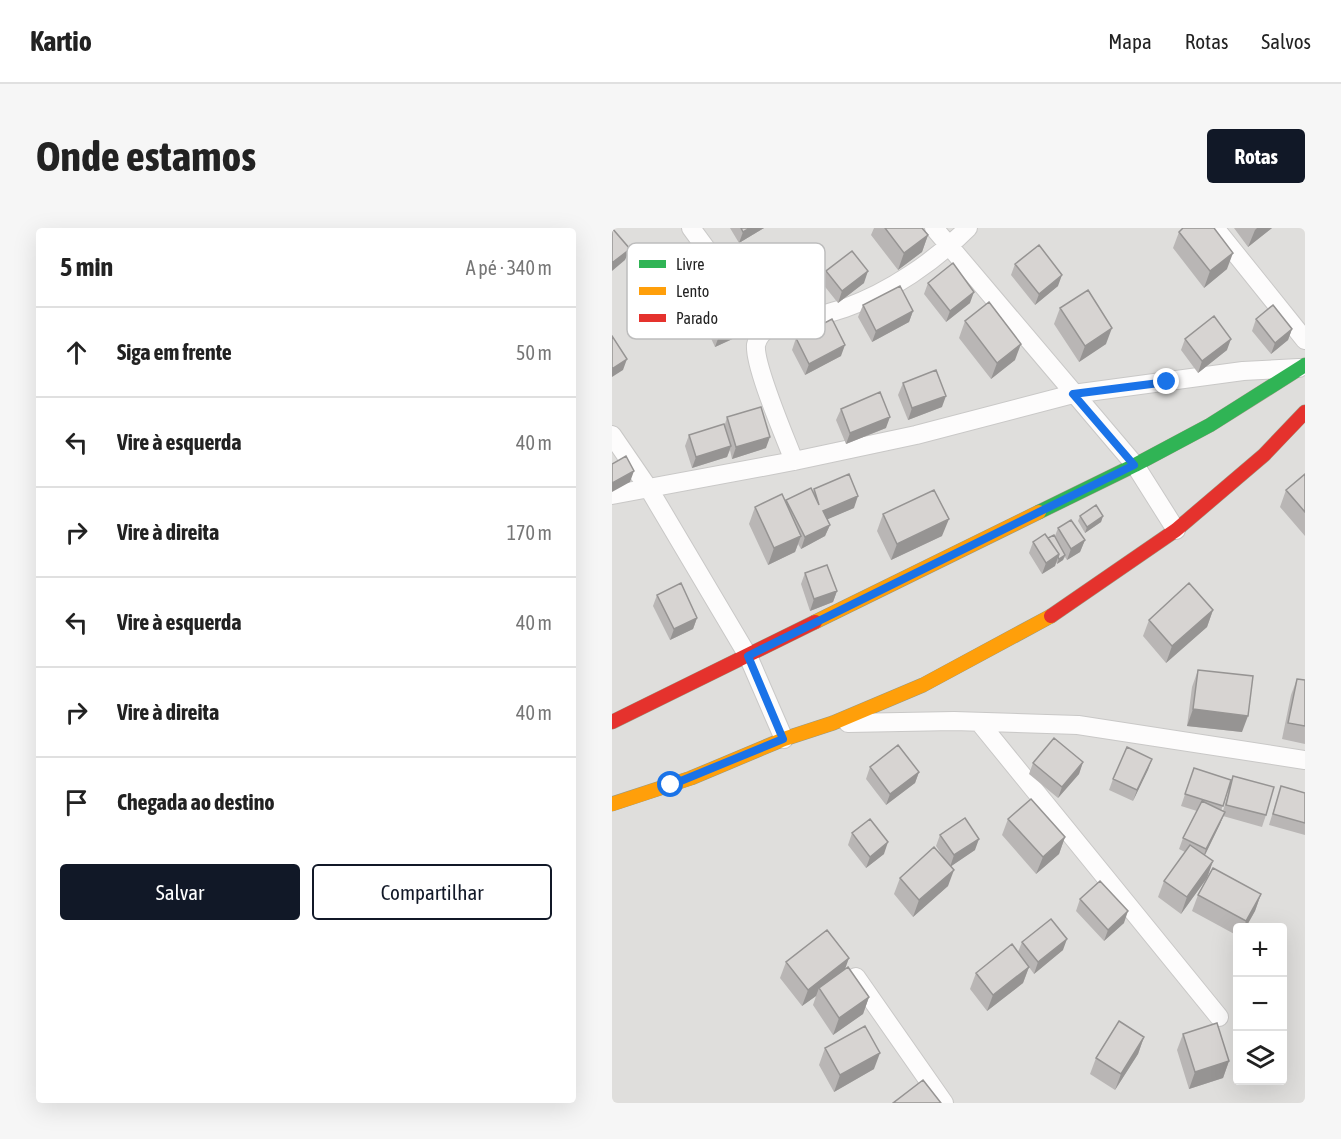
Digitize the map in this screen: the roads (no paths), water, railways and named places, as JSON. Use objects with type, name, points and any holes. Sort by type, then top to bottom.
[{"type":"main road","points":[[612,722],[1134,465],[1210,425],[1302,367]]},
{"type":"main road","points":[[612,804],[691,778],[783,739],[833,723],[923,685],[1057,613],[1176,530],[1217,497],[1264,455],[1305,412]]},
{"type":"street","points":[[691,228],[702,243]]},
{"type":"street","points":[[934,228],[1134,465],[1176,530]]},
{"type":"street","points":[[825,313],[846,308],[899,281],[950,246],[968,228]]},
{"type":"street","points":[[1215,228],[1305,340]]},
{"type":"street","points":[[758,339],[757,360],[794,461]]},
{"type":"street","points":[[612,495],[794,461],[916,435],[1073,394],[1243,371],[1302,367]]},
{"type":"street","points":[[612,435],[650,489],[748,656],[783,739]]},
{"type":"street","points":[[979,722],[1219,1017]]},
{"type":"street","points":[[833,723],[979,722],[1078,725],[1305,760]]},
{"type":"street","points":[[856,977],[944,1103]]}]
